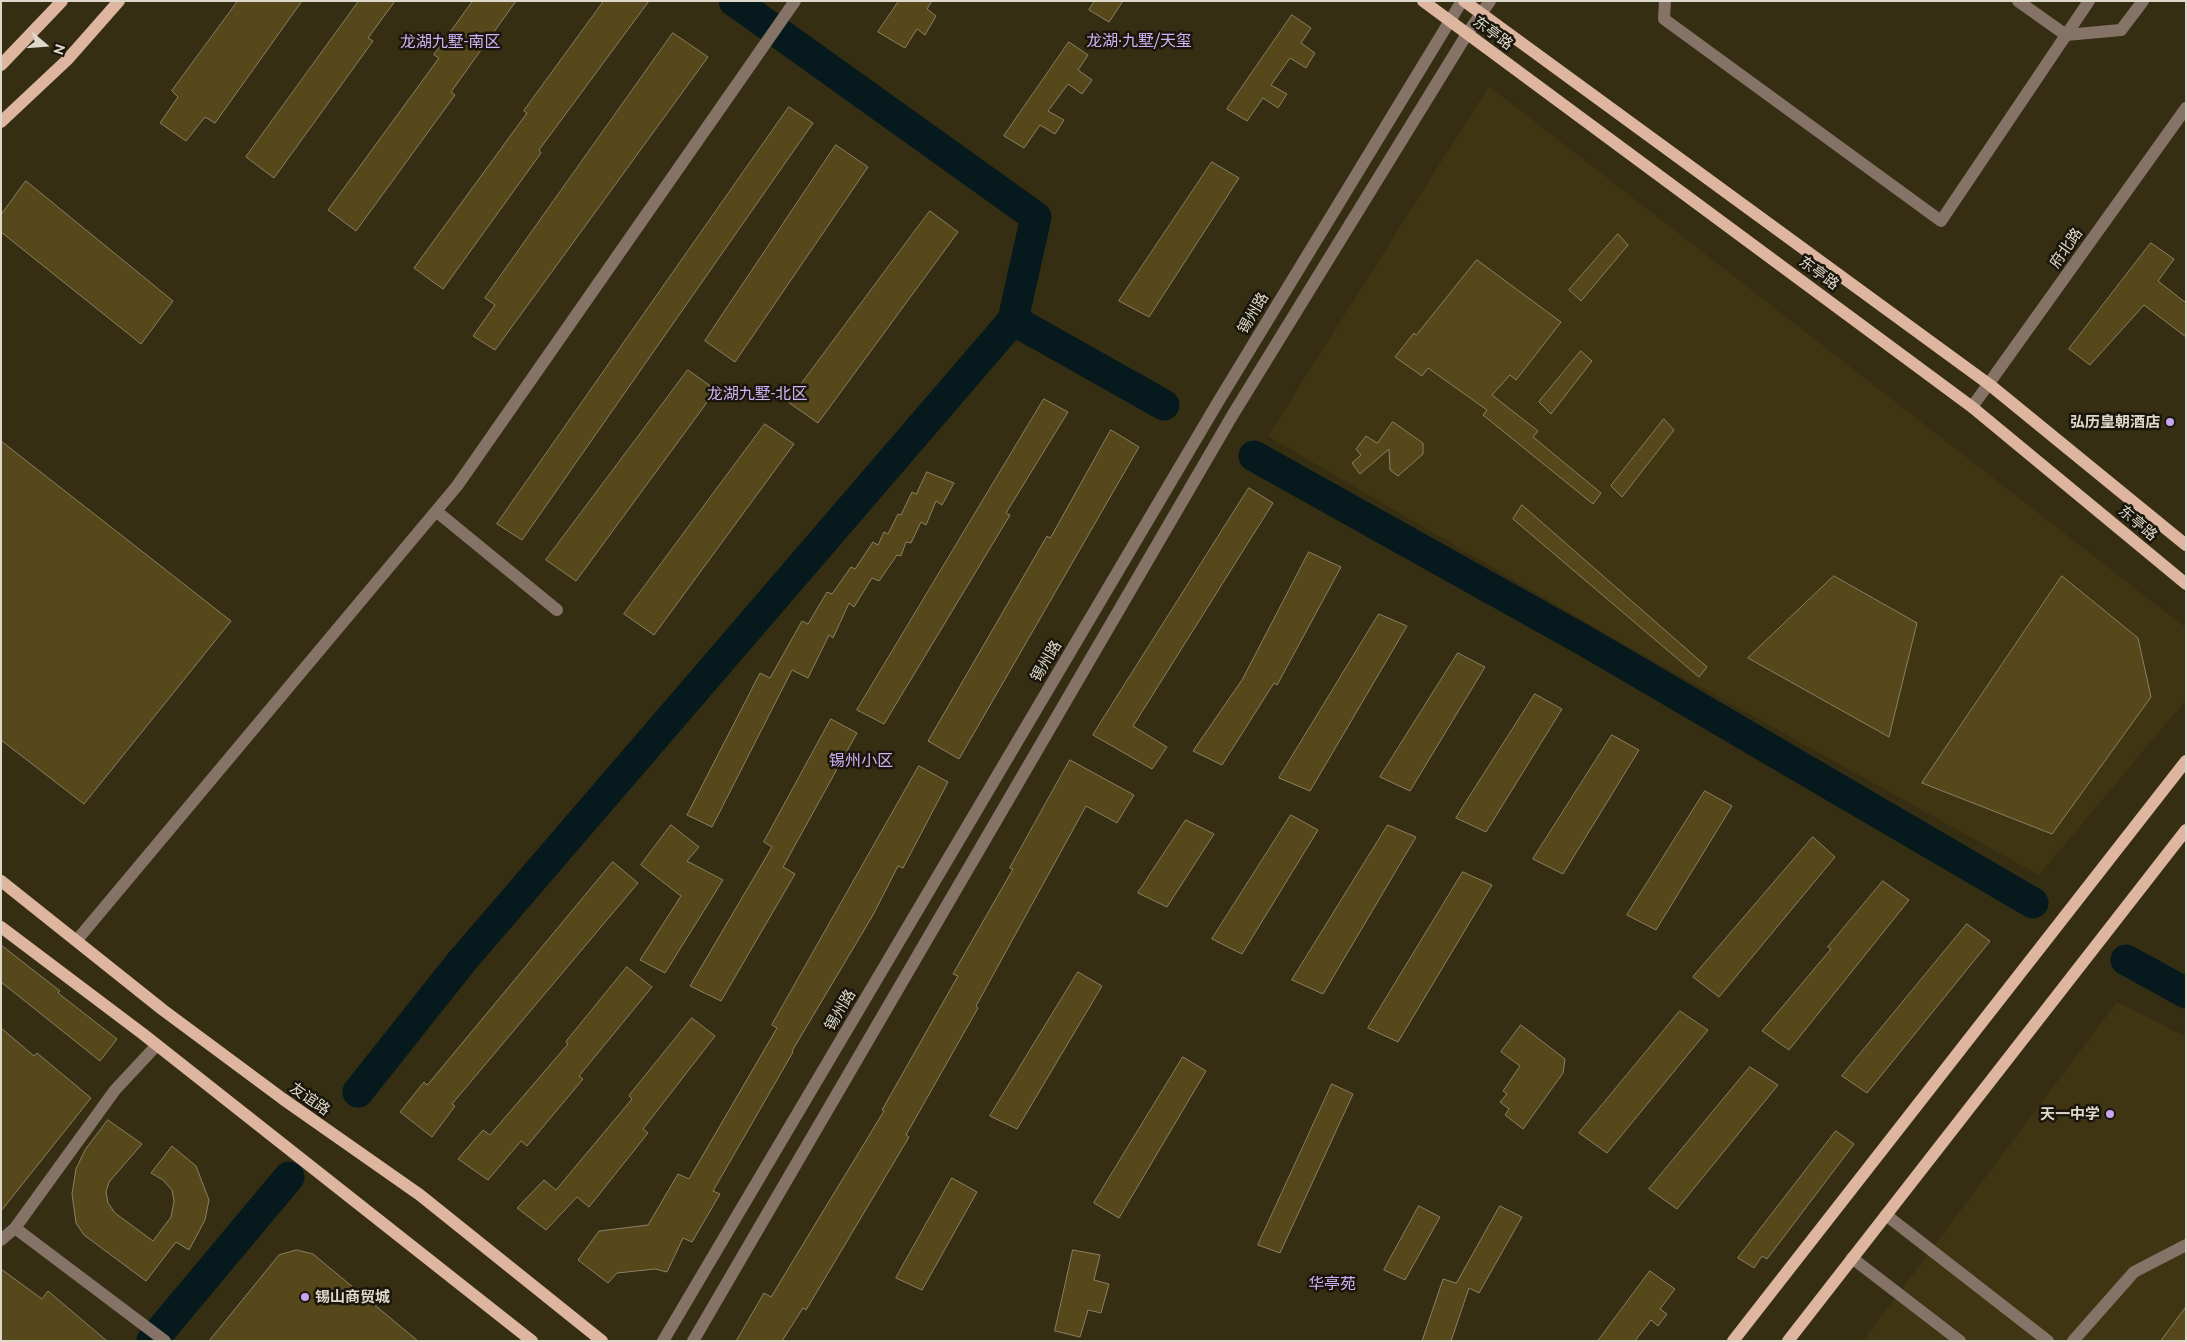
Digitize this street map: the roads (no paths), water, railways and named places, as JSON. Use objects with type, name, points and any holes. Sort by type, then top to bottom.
[{"type":"main road","points":[[1,65],[62,1]]},
{"type":"main road","points":[[1,122],[67,60],[119,1]]},
{"type":"main road","name":"东亭路","points":[[1423,1],[1972,407],[2186,584]]},
{"type":"main road","name":"东亭路","points":[[1463,1],[1990,385],[2186,545]]},
{"type":"main road","points":[[1733,1341],[2186,761]]},
{"type":"main road","points":[[1788,1341],[2186,830]]},
{"type":"main road","name":"友谊路","points":[[1,882],[77,940],[163,1010],[267,1088],[420,1195],[602,1341]]},
{"type":"main road","points":[[1,927],[422,1252],[532,1341]]},
{"type":"street","points":[[77,940],[458,486],[795,1]]},
{"type":"street","name":"锡州路","points":[[663,1341],[1213,411],[1449,21],[1463,1]]},
{"type":"street","points":[[693,1341],[1232,416],[1467,34],[1490,1]]},
{"type":"street","points":[[1665,1],[1664,19],[1941,221],[2089,1]]},
{"type":"street","points":[[2018,1],[2066,36],[2121,30],[2143,1]]},
{"type":"street","name":"府北路","points":[[1972,407],[1990,385],[2186,108]]},
{"type":"street","points":[[436,511],[557,610]]},
{"type":"street","points":[[1,1240],[15,1228],[115,1090],[156,1046]]},
{"type":"street","points":[[1886,1215],[2048,1341]]},
{"type":"street","points":[[15,1228],[165,1341]]},
{"type":"street","points":[[2073,1341],[2134,1272],[2186,1245]]},
{"type":"street","points":[[1852,1258],[1960,1341]]},
{"type":"waterway","points":[[734,1],[1036,217],[1013,320]]},
{"type":"waterway","points":[[358,1092],[462,961],[1013,320],[1164,405]]},
{"type":"waterway","points":[[1254,456],[1585,641],[2033,903]]},
{"type":"waterway","points":[[2126,960],[2186,993]]},
{"type":"waterway","points":[[152,1341],[289,1177]]},
{"type":"place","name":"弘历皇朝酒店","points":[[2170,422]]},
{"type":"place","name":"天一中学","points":[[2110,1114]]},
{"type":"place","name":"锡山商贸城","points":[[305,1297]]},
{"type":"district","name":"龙湖·九墅/天玺","points":[[1139,41]]},
{"type":"district","name":"龙湖九墅-南区","points":[[450,42]]},
{"type":"district","name":"龙湖九墅-北区","points":[[757,394]]},
{"type":"district","name":"锡州小区","points":[[861,761]]},
{"type":"district","name":"华亭苑","points":[[1332,1284]]}]
